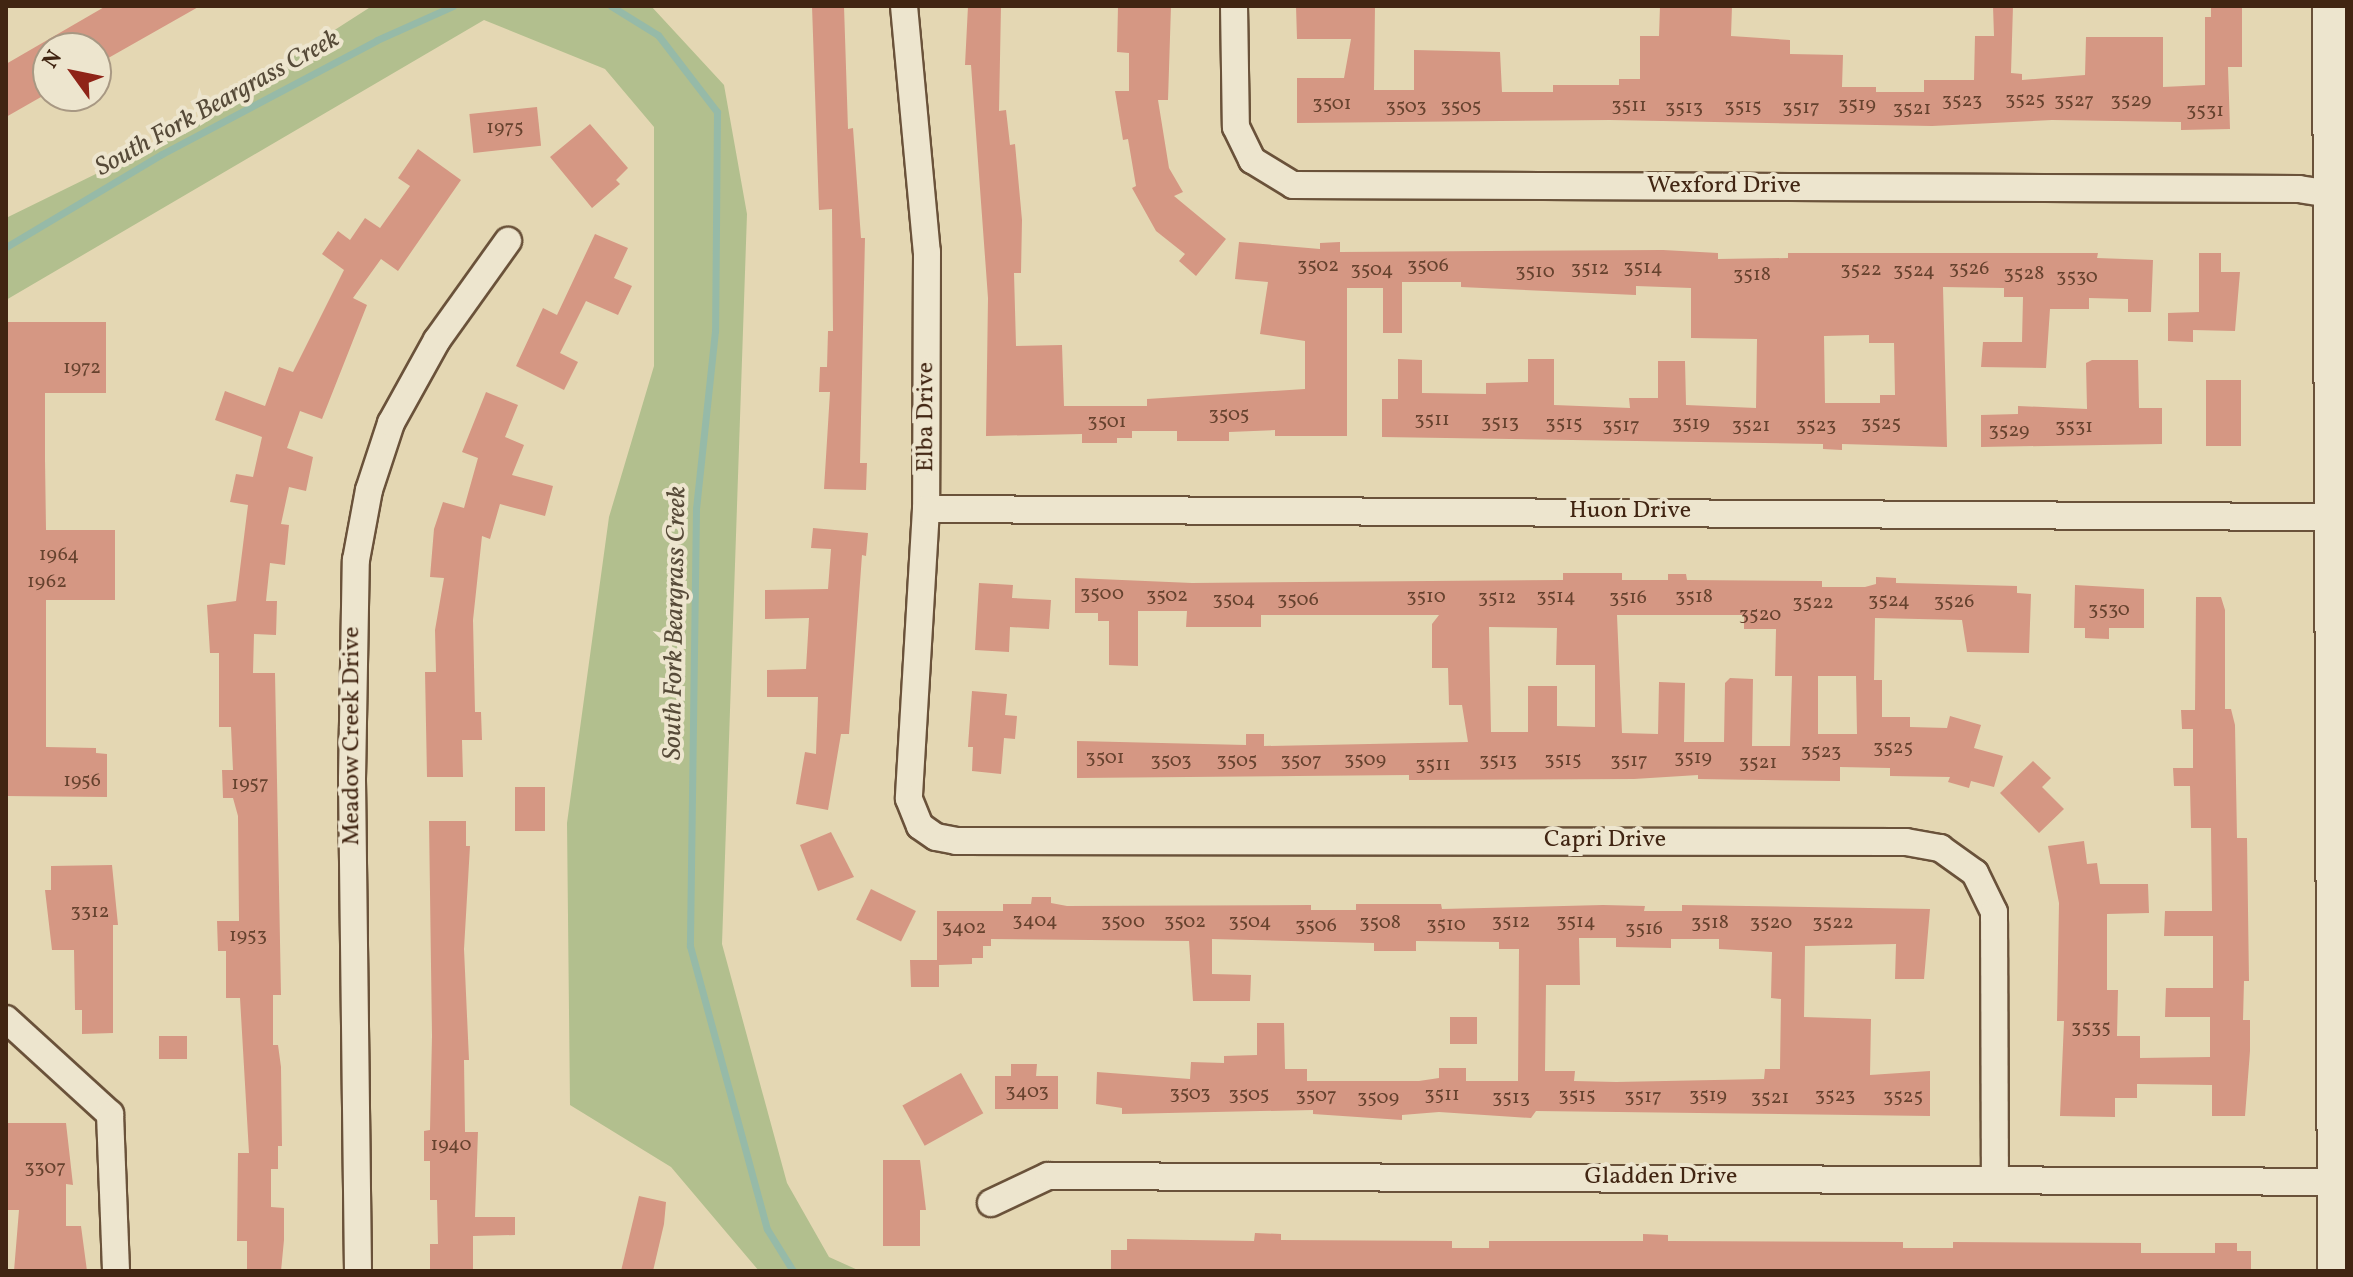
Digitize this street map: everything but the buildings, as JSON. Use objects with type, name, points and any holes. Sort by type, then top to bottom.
[{"type":"street","name":"Elba Drive","points":[[904,6],[927,252],[926,509],[909,799],[920,826]]},
{"type":"street","name":"Wexford Drive","points":[[1234,6],[1234,107],[1242,144],[1265,172],[1293,185],[2299,189],[2332,194]]},
{"type":"street","points":[[2332,6],[2342,1183],[2337,1271]]},
{"type":"street","name":"Meadow Creek Drive","points":[[358,1271],[352,779],[356,560],[369,490],[391,423],[437,340],[508,241]]},
{"type":"street","name":"Huon Drive","points":[[926,509],[2334,517]]},
{"type":"street","name":"Capri Drive","points":[[920,826],[936,837],[956,841],[1906,842],[1940,848],[1975,873],[1994,912],[1995,1179]]},
{"type":"street","points":[[6,1019],[110,1114],[116,1271]]},
{"type":"street","name":"Gladden Drive","points":[[991,1203],[1048,1176],[2342,1183]]},
{"type":"green space","points":[[372,6],[651,6],[724,85],[747,214],[722,944],[787,1183],[829,1257],[860,1271],[759,1271],[671,1167],[570,1105],[567,823],[609,517],[654,366],[654,127],[605,69],[484,20],[6,300],[6,218],[157,144]]},
{"type":"waterway","name":"South Fork Beargrass Creek","points":[[6,247],[162,154],[377,40],[453,6]]},
{"type":"waterway","name":"South Fork Beargrass Creek","points":[[611,6],[658,35],[717,112],[715,331],[696,509],[690,946],[767,1229],[793,1271]]}]
